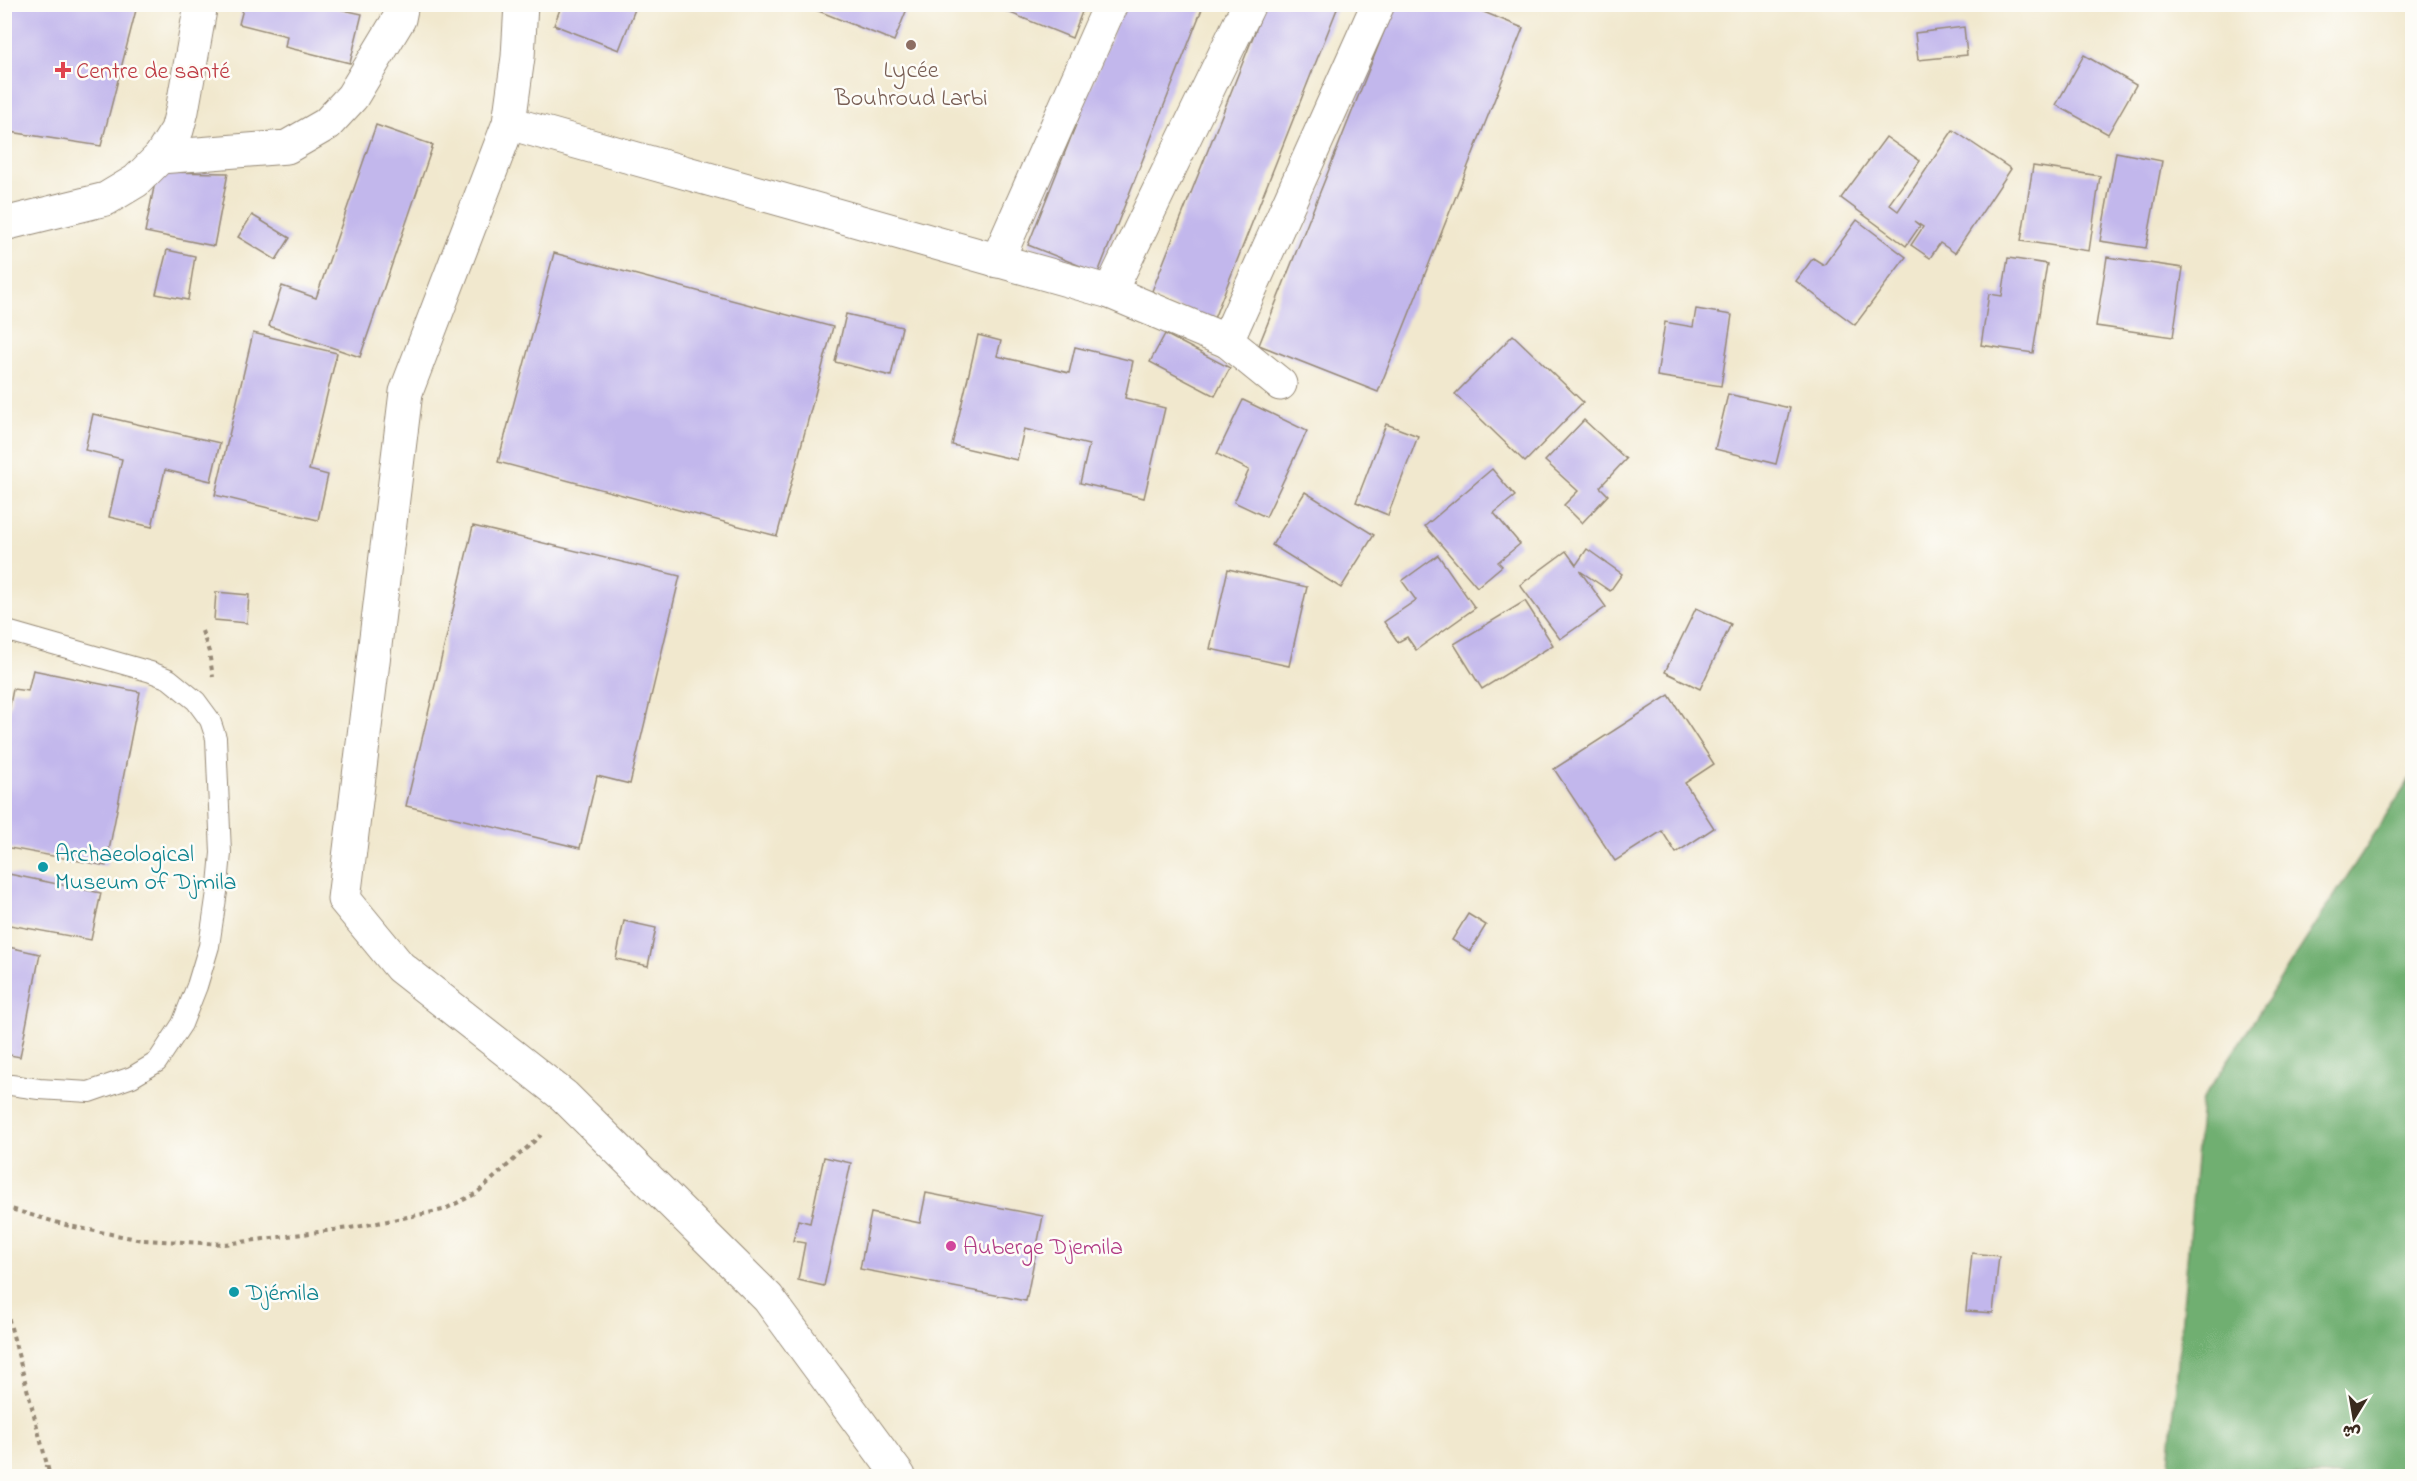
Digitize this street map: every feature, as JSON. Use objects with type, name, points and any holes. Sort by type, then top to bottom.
[{"type":"street","points":[[4,224],[106,199],[136,181],[160,157],[177,130],[201,4]]},
{"type":"street","points":[[160,157],[286,147],[327,124],[352,97],[399,19],[402,4]]},
{"type":"street","points":[[521,4],[518,57],[509,123],[406,392],[344,899],[400,967],[564,1096],[768,1298],[898,1476]]},
{"type":"street","points":[[997,261],[1111,4]]},
{"type":"street","points":[[1110,292],[1249,4]]},
{"type":"street","points":[[1227,340],[1378,4]]},
{"type":"street","points":[[509,123],[1110,292],[1227,340],[1280,384]]},
{"type":"lane","points":[[4,630],[151,672],[181,687],[196,701],[210,720],[216,738],[221,853],[208,946],[198,986],[182,1023],[157,1062],[132,1077],[89,1092],[4,1084]]},
{"type":"path","points":[[4,1207],[69,1226],[142,1240],[225,1244],[357,1227],[443,1210],[477,1193],[541,1135]]},
{"type":"path","points":[[4,1301],[50,1476]]},
{"type":"path","points":[[45,1476],[46,1460]]},
{"type":"green space","points":[[2412,776],[2412,1476],[2168,1476],[2201,1102]]},
{"type":"building","name":"Centre de santé","points":[[4,4],[112,4],[136,10],[101,146],[4,131]]},
{"type":"building","points":[[562,4],[637,4],[619,50],[554,25]]},
{"type":"building","points":[[801,4],[909,4],[894,41]]},
{"type":"building","points":[[988,4],[1085,4],[1072,38]]},
{"type":"building","points":[[1124,4],[1204,4],[1098,273],[1028,245]]},
{"type":"building","points":[[1266,4],[1339,4],[1213,321],[1150,296]]},
{"type":"building","points":[[1395,4],[1464,4],[1523,28],[1378,392],[1259,345]]},
{"type":"building","points":[[244,5],[321,5],[362,14],[350,63],[285,47],[287,36],[239,24]]},
{"type":"building","points":[[1964,27],[1967,55],[1918,60],[1915,33]]},
{"type":"building","points":[[2084,55],[2136,85],[2108,134],[2056,105]]},
{"type":"building","points":[[376,125],[433,145],[360,357],[269,326],[282,286],[316,298]]},
{"type":"building","points":[[1953,130],[2011,169],[1955,253],[1940,243],[1930,258],[1911,245],[1923,227],[1914,221],[1920,226],[1906,246],[1841,198],[1886,137],[1920,161],[1889,204],[1898,211]]},
{"type":"building","points":[[2116,152],[2162,161],[2146,248],[2100,241]]},
{"type":"building","points":[[2033,166],[2100,176],[2089,251],[2021,241]]},
{"type":"building","points":[[157,172],[228,173],[214,246],[145,232]]},
{"type":"building","points":[[252,215],[290,238],[276,260],[238,237]]},
{"type":"building","points":[[1857,220],[1906,257],[1855,325],[1796,281],[1813,258],[1824,265]]},
{"type":"building","points":[[167,250],[195,256],[188,300],[156,294]]},
{"type":"building","points":[[554,253],[833,327],[777,536],[498,462]]},
{"type":"building","points":[[2107,257],[2183,268],[2173,337],[2096,326]]},
{"type":"building","points":[[2008,258],[2047,264],[2033,353],[1981,345],[1989,294],[2002,296]]},
{"type":"building","points":[[1696,309],[1732,315],[1721,386],[1657,376],[1665,322],[1693,327]]},
{"type":"building","points":[[846,314],[902,327],[891,376],[835,362]]},
{"type":"building","points":[[253,333],[337,353],[309,470],[328,475],[318,520],[215,495]]},
{"type":"building","points":[[1165,334],[1230,368],[1215,396],[1150,362]]},
{"type":"building","points":[[978,335],[1001,341],[997,356],[1069,373],[1075,347],[1133,361],[1125,398],[1165,408],[1144,498],[1080,483],[1089,445],[1024,429],[1017,460],[952,445]]},
{"type":"building","points":[[1513,335],[1583,402],[1525,462],[1455,394]]},
{"type":"building","points":[[1728,394],[1790,408],[1776,464],[1715,449]]},
{"type":"building","points":[[1243,400],[1307,431],[1266,517],[1234,502],[1249,470],[1217,454]]},
{"type":"building","points":[[93,414],[220,443],[211,481],[165,470],[152,527],[109,517],[122,459],[85,450]]},
{"type":"building","points":[[1584,420],[1626,459],[1600,487],[1608,495],[1582,523],[1564,505],[1578,491],[1545,461]]},
{"type":"building","points":[[1386,424],[1418,436],[1388,515],[1356,502]]},
{"type":"building","points":[[1492,469],[1515,496],[1494,513],[1520,544],[1498,562],[1502,566],[1477,587],[1425,526]]},
{"type":"building","points":[[1305,492],[1374,535],[1341,588],[1272,545]]},
{"type":"building","points":[[473,526],[680,576],[630,784],[597,776],[580,848],[406,806]]},
{"type":"building","points":[[1587,549],[1622,574],[1610,591],[1580,571],[1606,607],[1560,639],[1520,585],[1566,551],[1576,565]]},
{"type":"building","points":[[1438,555],[1475,608],[1416,650],[1407,637],[1398,642],[1384,622],[1416,600],[1402,581]]},
{"type":"building","points":[[1228,569],[1307,587],[1289,666],[1210,649]]},
{"type":"building","points":[[216,592],[249,595],[247,623],[214,620]]},
{"type":"building","points":[[1525,601],[1553,645],[1482,689],[1454,644]]},
{"type":"building","points":[[1696,608],[1731,624],[1700,689],[1665,672]]},
{"type":"building","points":[[33,670],[140,692],[106,866],[4,847],[4,735],[13,689],[28,691]]},
{"type":"building","points":[[1669,695],[1714,764],[1685,783],[1714,828],[1676,853],[1662,831],[1615,861],[1554,769]]},
{"type":"building","points":[[4,873],[101,893],[91,940],[4,924]]},
{"type":"building","points":[[1468,914],[1486,925],[1470,951],[1452,940]]},
{"type":"building","points":[[624,921],[656,928],[648,966],[616,959]]},
{"type":"building","points":[[4,946],[40,954],[20,1057],[4,1054]]},
{"type":"building","points":[[824,1157],[851,1163],[824,1286],[798,1280],[805,1243],[793,1241],[798,1220],[810,1223]]},
{"type":"building","name":"Auberge Djemila","points":[[926,1193],[1043,1216],[1026,1301],[860,1269],[871,1213],[920,1223]]},
{"type":"building","points":[[1972,1253],[1999,1256],[1993,1313],[1966,1311]]},
{"type":"place","name":"Lycée Bouhroud Larbi","points":[[911,45]]},
{"type":"place","name":"Centre de santé","points":[[63,70]]},
{"type":"place","name":"Archaeological Museum of Djmila","points":[[43,867]]},
{"type":"place","name":"Auberge Djemila","points":[[951,1246]]},
{"type":"place","name":"Djémila","points":[[234,1292]]}]
